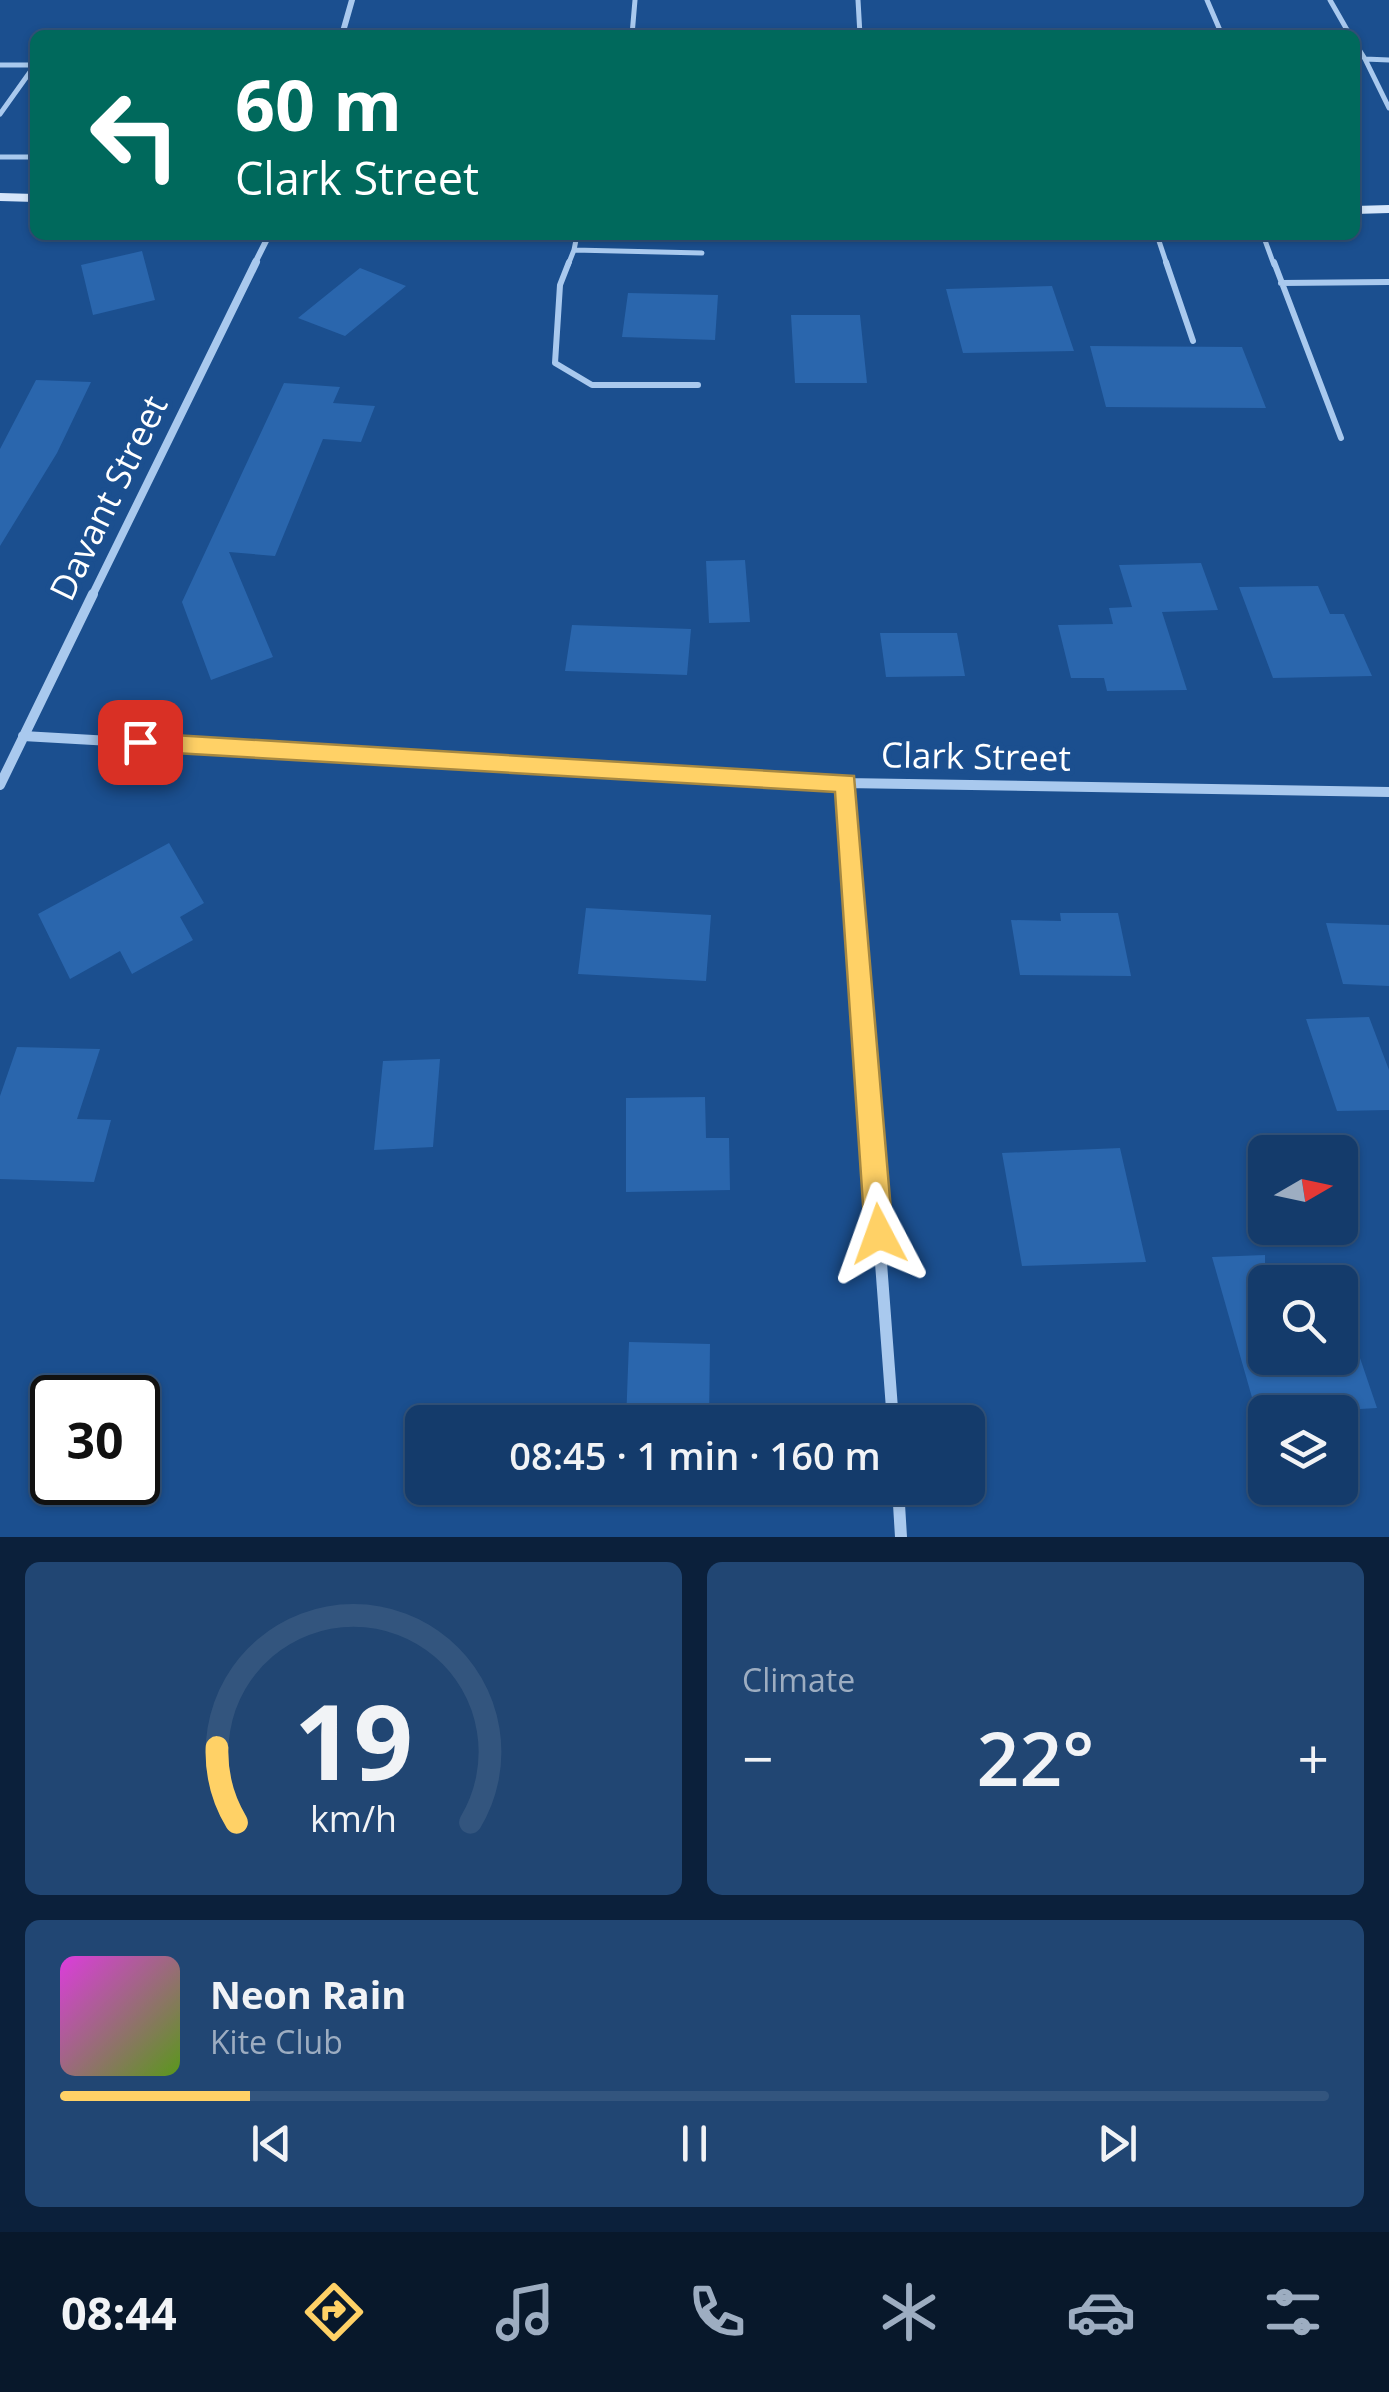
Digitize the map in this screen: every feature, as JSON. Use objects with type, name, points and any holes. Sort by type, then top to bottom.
[{"type":"main road","points":[[0,197],[30,198]]},
{"type":"main road","points":[[1360,210],[1389,209]]},
{"type":"street","points":[[343,30],[352,0]]},
{"type":"street","name":"Davant Street","points":[[0,785],[267,240]]},
{"type":"street","name":"Clark Street","points":[[23,736],[846,783],[1389,792]]},
{"type":"street","points":[[846,783],[892,1405]]},
{"type":"street","points":[[899,1505],[902,1537]]},
{"type":"lane","points":[[633,30],[636,0]]},
{"type":"lane","points":[[858,0],[860,30]]},
{"type":"lane","points":[[1207,0],[1220,30]]},
{"type":"lane","points":[[1330,0],[1347,30]]},
{"type":"lane","points":[[1360,52],[1388,105]]},
{"type":"lane","points":[[1364,59],[1389,60]]},
{"type":"lane","points":[[0,65],[30,65]]},
{"type":"lane","points":[[0,114],[30,72]]},
{"type":"lane","points":[[0,157],[30,157]]},
{"type":"lane","points":[[575,240],[560,286],[555,363],[592,385],[698,384]]},
{"type":"lane","points":[[1159,240],[1193,340]]},
{"type":"lane","points":[[1266,240],[1341,438]]},
{"type":"lane","points":[[574,250],[702,253]]},
{"type":"lane","points":[[1281,283],[1389,282]]},
{"type":"building","points":[[142,251],[155,300],[93,315],[81,265]]},
{"type":"building","points":[[360,268],[406,286],[345,336],[298,318]]},
{"type":"building","points":[[1052,286],[1074,351],[963,353],[946,289]]},
{"type":"building","points":[[628,293],[718,295],[715,340],[622,337]]},
{"type":"building","points":[[791,315],[860,315],[867,383],[795,383]]},
{"type":"building","points":[[1090,346],[1242,347],[1266,408],[1106,407]]},
{"type":"building","points":[[36,380],[91,382],[57,453],[0,546],[0,449]]},
{"type":"building","points":[[284,383],[340,387],[333,403],[375,406],[361,442],[323,439],[275,556],[229,552],[273,657],[211,680],[182,602]]},
{"type":"building","points":[[745,560],[750,622],[709,623],[706,561]]},
{"type":"building","points":[[1201,563],[1218,610],[1162,612],[1187,690],[1107,691],[1104,678],[1071,678],[1058,625],[1113,624],[1109,608],[1132,607],[1119,565]]},
{"type":"building","points":[[1318,586],[1330,614],[1344,614],[1372,676],[1273,678],[1239,587]]},
{"type":"building","points":[[572,625],[691,629],[687,675],[565,671]]},
{"type":"building","points":[[880,633],[957,633],[965,676],[886,677]]},
{"type":"building","points":[[169,843],[204,903],[180,917],[193,940],[132,974],[120,951],[70,979],[38,914]]},
{"type":"building","points":[[586,908],[711,915],[706,981],[578,974]]},
{"type":"building","points":[[1060,913],[1118,913],[1131,976],[1020,975],[1011,920],[1061,921]]},
{"type":"building","points":[[1326,923],[1389,925],[1389,986],[1343,984]]},
{"type":"building","points":[[1369,1017],[1389,1070],[1389,1110],[1337,1111],[1306,1019]]},
{"type":"building","points":[[17,1047],[100,1049],[77,1119],[111,1120],[94,1182],[0,1179],[0,1096]]},
{"type":"building","points":[[440,1059],[433,1147],[374,1150],[383,1061]]},
{"type":"building","points":[[705,1097],[706,1138],[729,1138],[730,1190],[626,1192],[626,1098]]},
{"type":"building","points":[[1120,1148],[1146,1262],[1022,1266],[1002,1153]]},
{"type":"building","points":[[1265,1255],[1265,1265],[1248,1265],[1248,1375],[1358,1375],[1360,1358],[1377,1408],[1358,1409],[1358,1395],[1251,1395],[1212,1257]]},
{"type":"building","points":[[629,1342],[710,1344],[709,1405],[627,1405]]},
{"type":"route","points":[[140,742],[846,783],[879,1234]]}]
